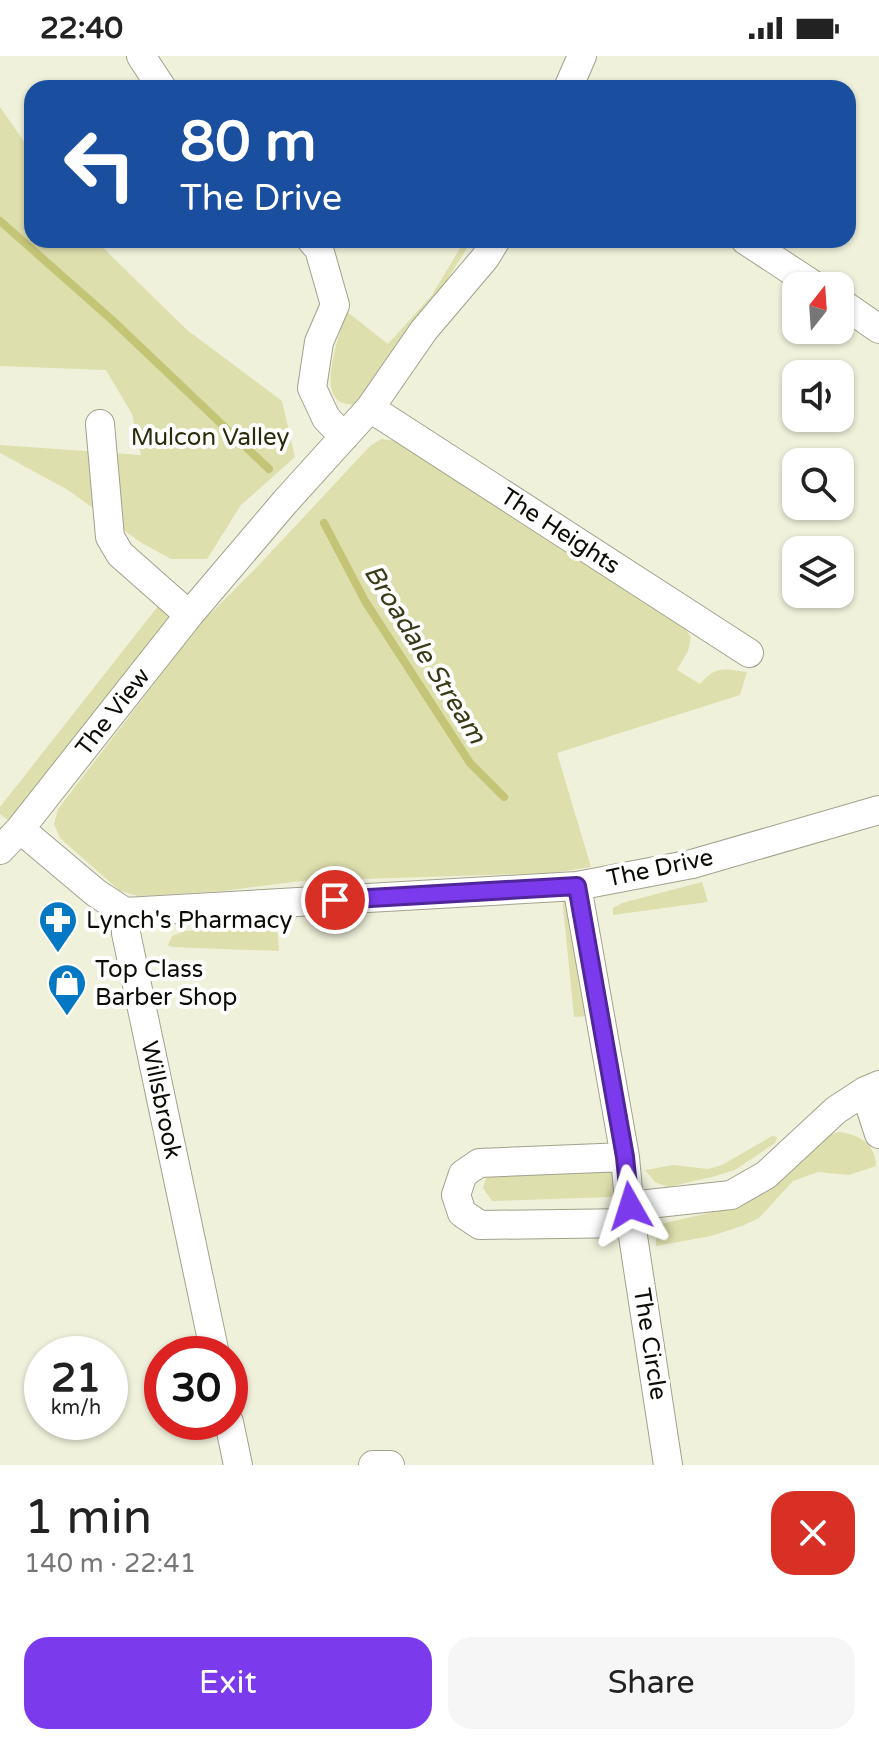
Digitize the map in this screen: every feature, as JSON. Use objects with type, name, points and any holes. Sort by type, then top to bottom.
[{"type":"street","points":[[141,56],[157,80]]},
{"type":"street","points":[[572,80],[582,56]]},
{"type":"street","points":[[318,248],[335,305],[319,342],[312,388],[326,418],[344,437],[370,408],[424,330],[491,248]]},
{"type":"street","points":[[757,248],[794,272]]},
{"type":"street","points":[[854,312],[879,329]]},
{"type":"street","name":"The Heights","points":[[370,408],[749,653]]},
{"type":"street","points":[[100,424],[110,537],[120,554],[189,615]]},
{"type":"street","name":"The View","points":[[0,850],[189,615],[344,437]]},
{"type":"street","name":"The Drive","points":[[136,911],[577,886],[692,864],[879,810]]},
{"type":"street","points":[[28,819],[96,893],[136,911]]},
{"type":"street","name":"The Circle","points":[[577,886],[625,1157],[668,1465]]},
{"type":"street","name":"Willsbrook","points":[[136,911],[126,933],[211,1336]]},
{"type":"street","points":[[625,1157],[479,1163],[463,1174],[456,1195],[462,1213],[480,1225],[631,1214],[731,1195],[766,1175],[836,1110],[872,1088],[879,1134]]},
{"type":"street","points":[[233,1440],[238,1465]]},
{"type":"street","points":[[373,1465],[390,1465]]},
{"type":"green space","name":"Mulcon Valley","points":[[0,107],[24,142],[24,248],[103,248],[187,330],[282,401],[295,457],[241,505],[207,559],[171,559],[140,542],[68,490],[0,453],[0,445],[141,455],[132,414],[106,370],[0,366]]},
{"type":"green space","points":[[460,248],[467,248],[405,347],[358,405],[337,400],[332,389],[331,367],[346,311],[388,344],[432,295]]},
{"type":"green space","points":[[381,439],[396,441],[685,629],[691,637],[688,651],[677,670],[700,684],[716,671],[747,672],[740,695],[557,753],[591,867],[553,873],[301,881],[223,891],[138,896],[120,891],[60,838],[54,824],[58,809],[200,624],[370,446]]},
{"type":"green space","points":[[166,596],[189,615],[20,829],[0,814],[0,807]]},
{"type":"green space","points":[[702,882],[708,902],[613,915],[613,908],[622,903]]},
{"type":"green space","points":[[562,896],[567,896],[590,1016],[574,1017]]},
{"type":"green space","points":[[277,924],[279,951],[168,945],[172,936],[185,931]]},
{"type":"green space","points":[[839,1132],[865,1142],[873,1152],[876,1166],[849,1175],[818,1172],[793,1181],[759,1218],[711,1236],[656,1246],[656,1225],[731,1208],[785,1176],[825,1136]]},
{"type":"green space","points":[[772,1136],[777,1137],[775,1143],[735,1170],[712,1177],[668,1187],[655,1182],[645,1170],[673,1165],[708,1169],[722,1165]]},
{"type":"green space","points":[[613,1168],[617,1190],[611,1197],[492,1201],[483,1188],[487,1175]]},
{"type":"waterway","name":"Broadale Stream","points":[[0,221],[24,242]]},
{"type":"waterway","name":"Broadale Stream","points":[[31,248],[111,319],[269,469]]},
{"type":"waterway","name":"Broadale Stream","points":[[324,523],[365,601],[470,763],[504,797]]},
{"type":"place","name":"Lynch's Pharmacy","points":[[58,954]]},
{"type":"place","name":"Top Class Barber Shop","points":[[67,1017]]},
{"type":"route","points":[[335,900],[577,886],[625,1157],[630,1206]]}]
